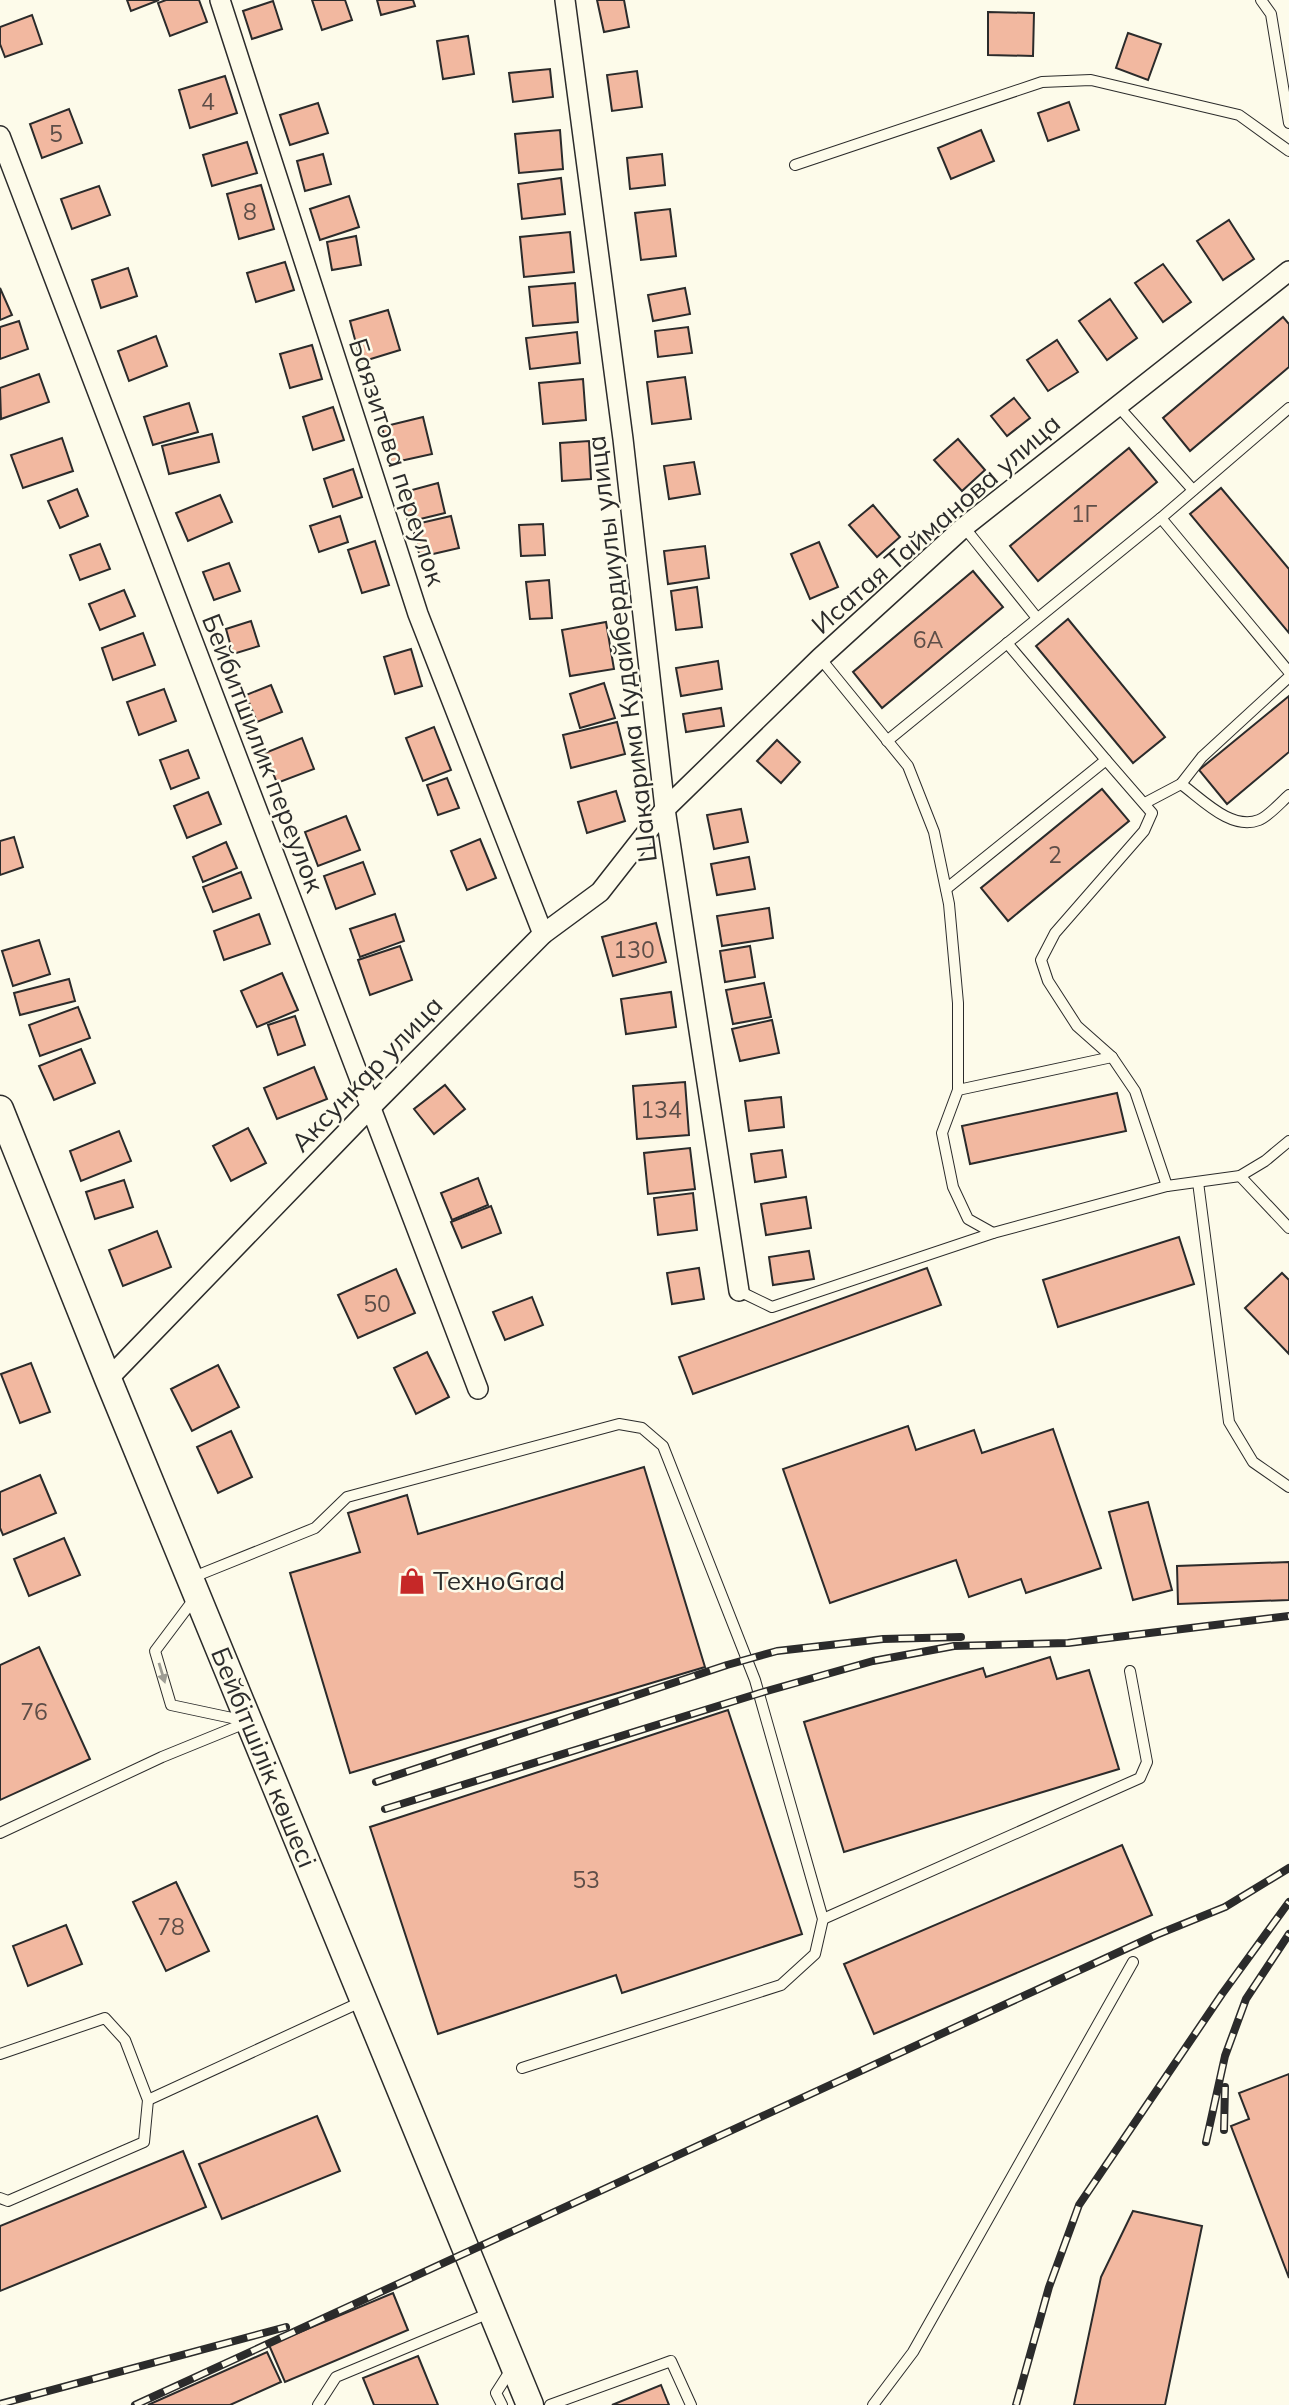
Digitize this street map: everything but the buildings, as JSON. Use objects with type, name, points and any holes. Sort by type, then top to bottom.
[{"type":"street","name":"Баязитова переулок","points":[[220,0],[418,614],[543,934]]},
{"type":"street","name":"Шакарима Кудайбердиулы улица","points":[[565,0],[623,439],[665,809],[739,1291]]},
{"type":"street","name":"Бейбитшилик переулок","points":[[0,136],[478,1389]]},
{"type":"street","name":"Исатая Тайманова улица","points":[[665,809],[820,658],[964,527],[1117,405],[1287,277]]},
{"type":"street","name":"Аксункар улица","points":[[107,1379],[543,934],[600,892],[665,809]]},
{"type":"street","name":"Бейбітшілік көшесі","points":[[0,1109],[107,1379],[530,2405]]},
{"type":"lane","points":[[1261,0],[1271,14],[1289,123]]},
{"type":"lane","points":[[795,165],[1042,82],[1091,80],[1239,115],[1289,151]]},
{"type":"lane","points":[[1117,405],[1193,490]]},
{"type":"lane","points":[[887,741],[1161,518],[1289,408]]},
{"type":"lane","points":[[1145,803],[1181,784],[1202,757],[1289,674],[1161,518]]},
{"type":"lane","points":[[964,527],[1037,618]]},
{"type":"lane","points":[[1007,643],[1152,813],[1144,831],[1055,933],[1041,960],[1048,981],[1077,1026],[1112,1058],[1135,1091],[1167,1186]]},
{"type":"lane","points":[[820,658],[908,766],[930,821],[946,889],[958,1003],[958,1090],[942,1133],[953,1188],[968,1219],[993,1233]]},
{"type":"lane","points":[[946,889],[1106,761]]},
{"type":"lane","points":[[1181,784],[1223,815],[1241,822],[1260,820],[1289,795]]},
{"type":"lane","points":[[958,1090],[1112,1058]]},
{"type":"lane","points":[[739,1291],[772,1307],[993,1233],[1167,1186],[1240,1176],[1265,1161],[1289,1141]]},
{"type":"lane","points":[[1240,1176],[1289,1228]]},
{"type":"lane","points":[[1198,1182],[1229,1422],[1253,1462],[1289,1487]]},
{"type":"lane","points":[[248,1722],[171,1704],[155,1651],[193,1587],[315,1528],[347,1497],[619,1424],[642,1428],[663,1446],[755,1680],[823,1919],[815,1954],[781,1984],[522,2068]]},
{"type":"lane","points":[[823,1919],[1140,1777],[1147,1762],[1130,1671]]},
{"type":"lane","points":[[0,1833],[162,1757],[248,1722]]},
{"type":"lane","points":[[873,2405],[913,2352],[1133,1962]]},
{"type":"lane","points":[[148,2100],[364,2001]]},
{"type":"lane","points":[[0,2054],[105,2018],[125,2040],[148,2100],[144,2143],[8,2201],[0,2198]]},
{"type":"lane","points":[[317,2405],[336,2377],[492,2312]]},
{"type":"lane","points":[[550,2405],[671,2361],[691,2405]]},
{"type":"lane","points":[[502,2405],[496,2393],[514,2365]]},
{"type":"railway","points":[[385,1809],[760,1693],[873,1661],[954,1646],[1068,1643],[1289,1616]]},
{"type":"railway","points":[[376,1782],[727,1665],[777,1651],[883,1639],[961,1637]]},
{"type":"railway","points":[[135,2405],[1156,1935],[1225,1907],[1289,1868]]},
{"type":"railway","points":[[1016,2405],[1049,2287],[1079,2205],[1222,1994],[1289,1902]]},
{"type":"railway","points":[[1206,2142],[1225,2056],[1246,1999],[1289,1934]]},
{"type":"railway","points":[[1224,2130],[1225,2087]]},
{"type":"railway","points":[[0,2404],[286,2327]]},
{"type":"place","name":"ТехноGrad","points":[[412,1581]]}]
